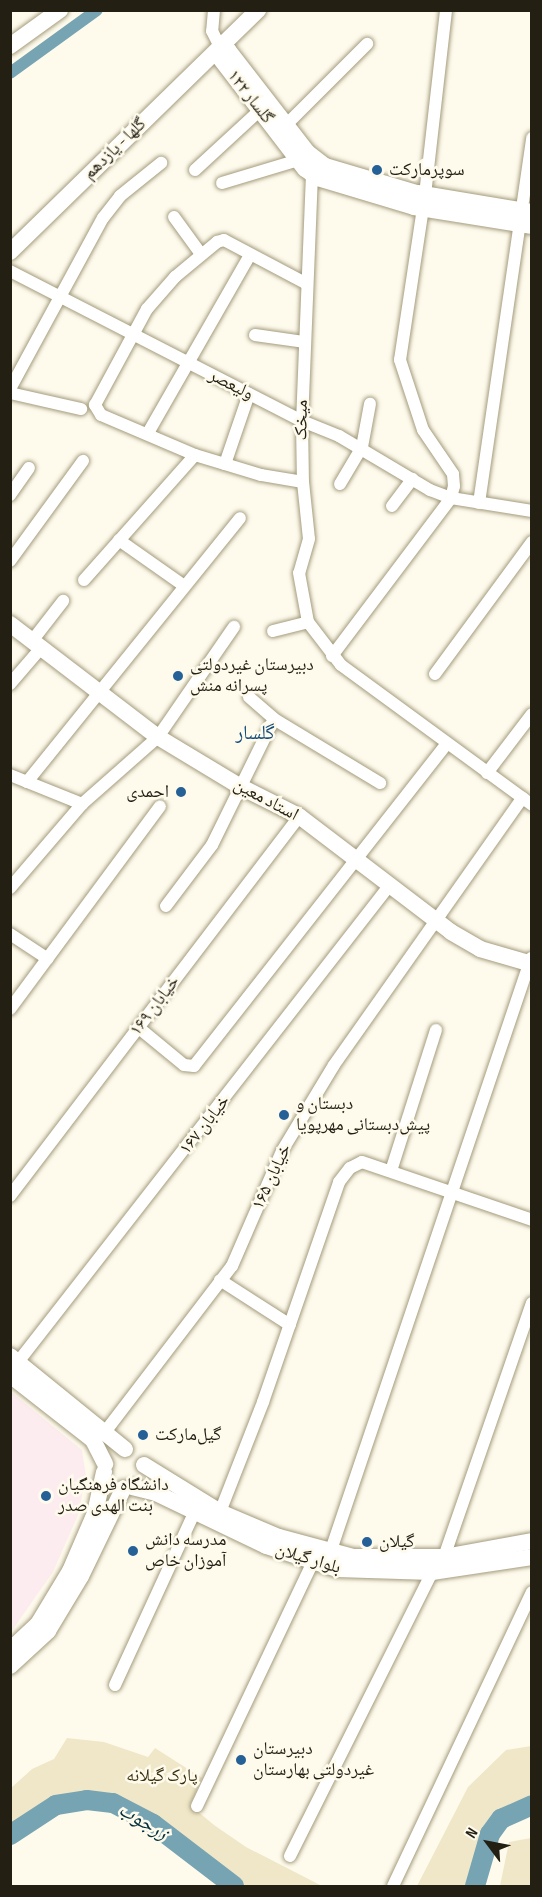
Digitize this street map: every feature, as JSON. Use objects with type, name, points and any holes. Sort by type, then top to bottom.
[{"type":"main road","points":[[10,46],[60,10]]},
{"type":"main road","name":"گلها - یازدهم","points":[[10,252],[258,10]]},
{"type":"main road","name":"گلسار ۱۲۲","points":[[423,202],[325,166],[307,152],[282,129],[260,110],[219,57],[220,47],[228,50],[247,71],[282,129],[298,160],[312,174],[333,184],[423,202],[526,218]]},
{"type":"main road","name":"استاد معین","points":[[10,624],[158,737],[241,787],[299,816],[358,859],[389,886],[480,949],[530,965]]},
{"type":"main road","points":[[13,1364],[125,1449]]},
{"type":"main road","points":[[13,1364],[93,1440],[108,1481],[127,1488]]},
{"type":"main road","points":[[10,1650],[38,1624],[70,1571],[95,1513],[105,1468],[116,1450],[134,1451],[144,1465],[139,1482],[127,1488],[81,1576],[48,1631],[10,1666]]},
{"type":"main road","name":"بلوار گیلان","points":[[144,1465],[220,1512],[330,1553],[383,1560],[444,1557],[531,1541]]},
{"type":"main road","name":"بلوار گیلان","points":[[127,1488],[156,1493],[266,1546],[313,1562],[350,1571],[432,1572],[531,1557]]},
{"type":"street","points":[[214,10],[212,31],[220,47]]},
{"type":"street","points":[[333,656],[451,498],[453,474],[423,430],[400,360],[423,202],[446,10]]},
{"type":"street","points":[[282,129],[367,44]]},
{"type":"street","points":[[195,170],[260,110]]},
{"type":"street","points":[[479,503],[526,218],[531,138]]},
{"type":"street","points":[[222,183],[298,160]]},
{"type":"street","points":[[81,409],[10,391],[58,296],[103,218],[120,196],[161,163]]},
{"type":"street","name":"میخک","points":[[312,174],[302,421],[303,483],[309,539],[299,573],[308,622],[333,656],[446,745],[527,801]]},
{"type":"street","points":[[174,218],[201,254]]},
{"type":"street","points":[[303,483],[195,455],[95,411],[131,333],[147,309],[201,254],[221,240],[307,284]]},
{"type":"street","points":[[148,433],[250,255]]},
{"type":"street","name":"ولیعصر","points":[[10,271],[302,421],[362,447],[412,479],[451,498],[531,512]]},
{"type":"street","points":[[255,335],[304,342]]},
{"type":"street","points":[[225,464],[249,394]]},
{"type":"street","points":[[340,484],[362,447],[370,404]]},
{"type":"street","points":[[84,580],[195,455]]},
{"type":"street","points":[[10,561],[82,461]]},
{"type":"street","points":[[10,495],[29,468]]},
{"type":"street","points":[[392,506],[412,479]]},
{"type":"street","points":[[27,782],[101,694],[183,585],[240,518]]},
{"type":"street","points":[[119,540],[183,585]]},
{"type":"street","points":[[435,674],[531,542]]},
{"type":"street","points":[[10,684],[63,601]]},
{"type":"street","points":[[273,631],[308,622]]},
{"type":"street","points":[[10,888],[82,804],[158,737],[234,627]]},
{"type":"street","points":[[249,697],[274,719],[380,783]]},
{"type":"street","points":[[487,773],[531,714]]},
{"type":"street","points":[[166,906],[212,845],[274,719]]},
{"type":"street","points":[[139,1028],[190,1068],[358,859],[446,745]]},
{"type":"street","points":[[10,775],[82,804]]},
{"type":"street","name":"خیابان ۱۶۵","points":[[105,1432],[231,1266],[282,1151],[334,1065],[436,920],[527,801]]},
{"type":"street","points":[[10,1009],[160,806]]},
{"type":"street","name":"خیابان ۱۶۹","points":[[10,1196],[299,816]]},
{"type":"street","name":"خیابان ۱۶۷","points":[[13,1364],[389,886]]},
{"type":"street","points":[[10,934],[48,958]]},
{"type":"street","points":[[330,1553],[530,965]]},
{"type":"street","points":[[391,1171],[436,1030]]},
{"type":"street","points":[[220,1512],[290,1325],[339,1182],[350,1168],[362,1162],[531,1220]]},
{"type":"street","points":[[220,1281],[290,1325]]},
{"type":"street","points":[[444,1557],[531,1303]]},
{"type":"street","points":[[115,1685],[194,1513]]},
{"type":"street","points":[[197,1806],[313,1562]]},
{"type":"street","points":[[290,1856],[432,1572]]},
{"type":"street","points":[[393,1887],[531,1592]]},
{"type":"shaded area","name":"دانشگاه فرهنگیان بنت الهدی صدر","points":[[11,1392],[82,1450],[86,1476],[78,1515],[53,1572],[11,1632]]},
{"type":"green space","name":"پارک گیلانه","points":[[67,1738],[104,1742],[148,1757],[155,1748],[202,1778],[190,1805],[214,1825],[246,1847],[322,1886],[246,1886],[146,1812],[110,1797],[63,1800],[31,1814],[11,1829],[11,1788],[32,1769],[54,1759]]},
{"type":"green space","points":[[531,1746],[531,1799],[489,1827],[465,1886],[417,1886],[468,1787],[506,1750]]},
{"type":"green space","points":[[531,1838],[531,1886],[500,1886],[509,1842]]},
{"type":"waterway","points":[[10,73],[97,10]]},
{"type":"waterway","name":"زرجوب","points":[[10,1835],[56,1805],[87,1800],[113,1803],[153,1824],[234,1886]]},
{"type":"waterway","name":"زرجوب","points":[[475,1886],[490,1834],[501,1819],[532,1805]]},
{"type":"place","name":"سوپرمارکت","points":[[377,170]]},
{"type":"place","name":"دبیرستان غیردولتی پسرانه منش","points":[[178,676]]},
{"type":"place","name":"احمدی","points":[[181,792]]},
{"type":"place","name":"دبستان و پیش‌دبستانی مهرپویا","points":[[284,1115]]},
{"type":"place","name":"گیل‌مارکت","points":[[143,1435]]},
{"type":"place","name":"دانشگاه فرهنگیان بنت الهدی صدر","points":[[46,1496]]},
{"type":"place","name":"گیلان","points":[[367,1542]]},
{"type":"place","name":"مدرسه دانش آموزان خاص","points":[[133,1551]]},
{"type":"place","name":"دبیرستان غیردولتی بهارستان","points":[[241,1760]]},
{"type":"district","name":"گلسار","points":[[255,733]]}]
